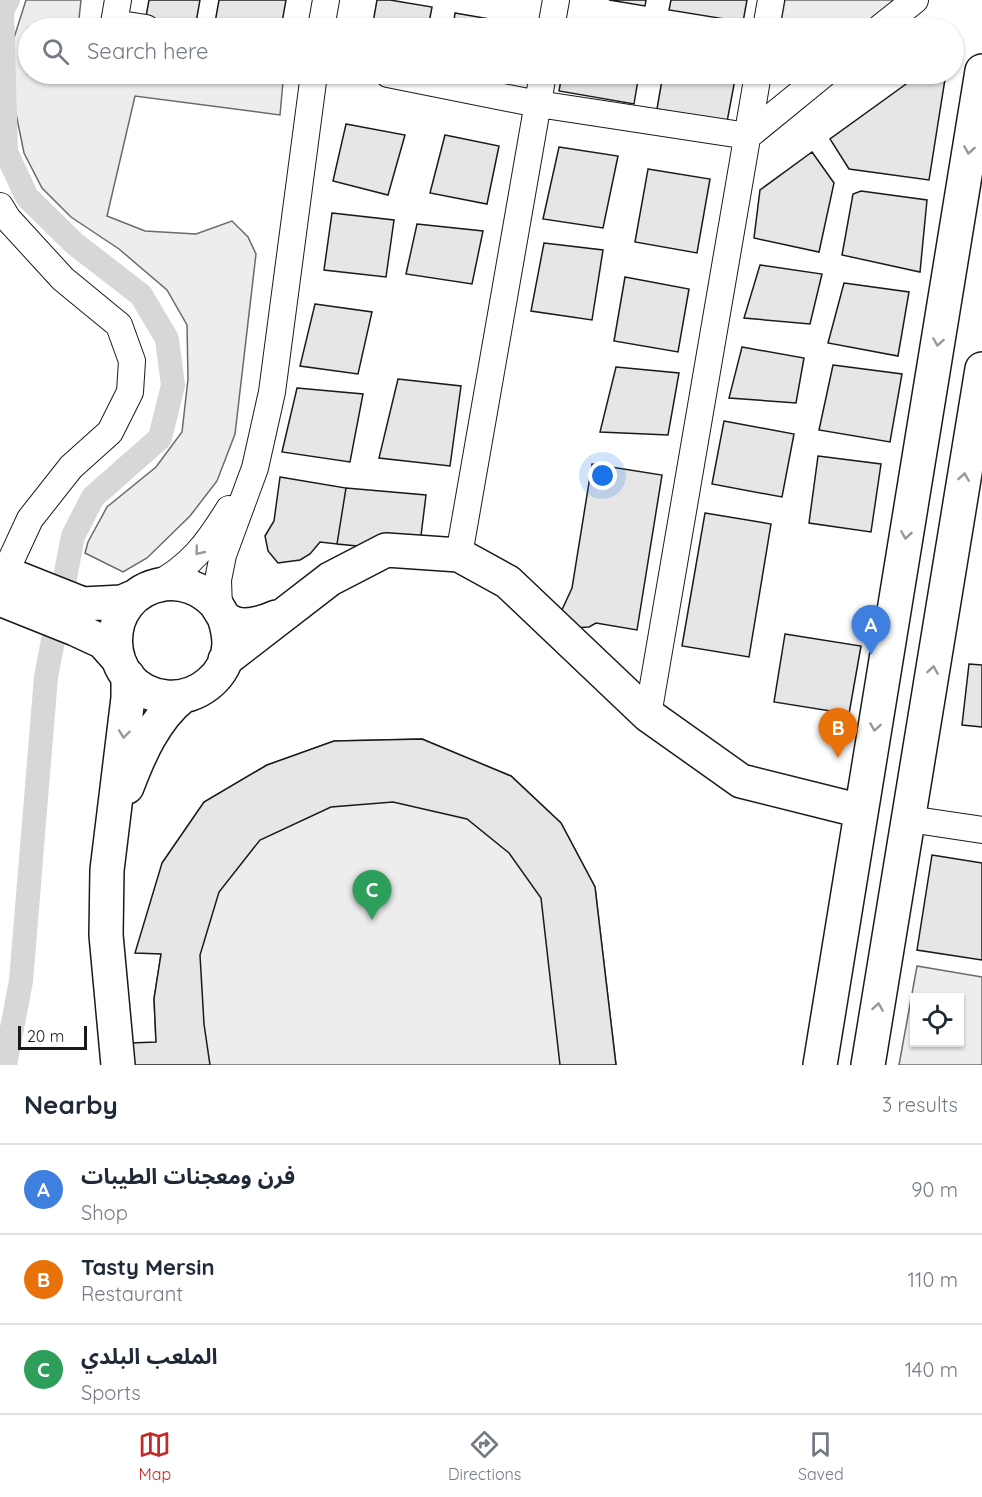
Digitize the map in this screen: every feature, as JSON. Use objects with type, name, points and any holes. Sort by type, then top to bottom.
[{"type":"main road","points":[[820,1065],[982,71]]},
{"type":"main road","points":[[868,1065],[982,369]]},
{"type":"main road","points":[[225,660],[330,579],[386,550],[459,555],[508,582],[648,716],[741,781],[861,811]]},
{"type":"main road","points":[[79,617],[122,602],[145,591],[175,584],[185,585],[204,594],[234,623],[244,626],[264,622],[283,614]]},
{"type":"main road","points":[[12,587],[79,617],[146,691],[157,695],[183,696],[197,692],[219,673],[229,646],[228,631],[222,613]]},
{"type":"main road","points":[[118,1065],[106,935],[107,870],[128,698],[115,636],[117,625],[128,604],[145,591]]},
{"type":"main road","points":[[112,829],[135,766],[160,720],[183,696]]},
{"type":"street","points":[[115,18],[118,0]]},
{"type":"street","points":[[323,18],[326,0]]},
{"type":"street","points":[[553,18],[556,0]]},
{"type":"street","points":[[768,18],[771,0]]},
{"type":"street","points":[[892,18],[915,0]]},
{"type":"street","points":[[222,613],[218,580],[223,555],[255,468],[272,392],[313,84]]},
{"type":"street","points":[[438,84],[538,104],[747,136],[812,84]]},
{"type":"street","points":[[459,555],[541,84]]},
{"type":"street","points":[[648,716],[756,84]]},
{"type":"street","points":[[0,206],[8,219],[63,279],[119,325],[132,361],[130,392],[110,432],[71,467],[30,519],[12,587]]},
{"type":"street","points":[[145,591],[175,575],[192,560],[214,534],[255,468]]},
{"type":"street","points":[[909,819],[982,830]]},
{"type":"shaded area","points":[[26,0],[81,0],[79,18],[20,18]]},
{"type":"shaded area","points":[[785,0],[903,0],[875,18],[782,18]]},
{"type":"shaded area","points":[[18,25],[18,84],[283,84],[280,115],[135,96],[107,216],[145,231],[196,234],[232,221],[248,237],[256,254],[235,434],[217,481],[190,516],[147,558],[123,572],[85,553],[88,542],[107,507],[156,467],[182,432],[188,379],[187,325],[167,290],[119,249],[71,217],[42,188],[24,153],[12,94],[12,44]]},
{"type":"shaded area","points":[[422,739],[511,776],[561,823],[595,887],[616,1065],[132,1065],[156,1042],[154,999],[161,954],[162,863],[204,802],[267,765],[334,741]]},
{"type":"shaded area","points":[[917,966],[982,977],[982,1065],[899,1065],[910,1004],[910,1047],[964,1047],[964,993],[912,993]]},
{"type":"building","points":[[149,0],[200,0],[197,18],[146,18]]},
{"type":"building","points":[[219,0],[286,0],[283,18],[216,18]]},
{"type":"building","points":[[377,0],[432,7],[430,18],[374,18]]},
{"type":"building","points":[[609,0],[646,0],[645,6]]},
{"type":"building","points":[[671,0],[747,0],[744,18],[718,18],[669,10]]},
{"type":"building","points":[[455,13],[484,18],[454,18]]},
{"type":"building","points":[[560,84],[637,84],[634,104],[559,91]]},
{"type":"building","points":[[661,84],[734,84],[727,122],[657,109]]},
{"type":"building","points":[[906,84],[944,84],[929,180],[849,169],[830,139]]},
{"type":"building","points":[[346,124],[405,135],[388,195],[333,181]]},
{"type":"building","points":[[445,135],[499,146],[487,204],[430,193]]},
{"type":"building","points":[[559,147],[618,156],[603,228],[543,219]]},
{"type":"building","points":[[812,152],[834,183],[819,252],[754,238],[760,190]]},
{"type":"building","points":[[648,169],[710,179],[697,253],[635,242]]},
{"type":"building","points":[[861,191],[927,200],[920,272],[842,255],[853,194]]},
{"type":"building","points":[[332,213],[394,220],[386,277],[324,270]]},
{"type":"building","points":[[417,224],[483,231],[472,284],[406,274]]},
{"type":"building","points":[[544,243],[603,250],[592,320],[531,311]]},
{"type":"building","points":[[760,265],[822,274],[810,324],[744,318]]},
{"type":"building","points":[[625,277],[689,289],[678,352],[614,341]]},
{"type":"building","points":[[844,283],[909,292],[898,356],[828,343]]},
{"type":"building","points":[[315,304],[372,312],[358,374],[300,366]]},
{"type":"building","points":[[742,347],[804,358],[796,403],[729,398]]},
{"type":"building","points":[[833,365],[902,374],[890,442],[819,430]]},
{"type":"building","points":[[616,367],[679,373],[668,435],[600,432]]},
{"type":"building","points":[[398,379],[461,386],[450,466],[379,458]]},
{"type":"building","points":[[297,388],[363,394],[350,462],[282,452]]},
{"type":"building","points":[[724,421],[794,434],[782,497],[712,484]]},
{"type":"building","points":[[818,456],[881,464],[871,532],[809,523]]},
{"type":"building","points":[[592,464],[662,475],[637,630],[596,623],[589,627],[573,628],[561,612],[572,588]]},
{"type":"building","points":[[280,477],[346,488],[337,544],[320,542],[310,554],[300,560],[278,563],[268,551],[265,536],[274,521]]},
{"type":"building","points":[[346,488],[426,495],[419,552],[337,544]]},
{"type":"building","points":[[705,513],[771,524],[749,657],[682,646]]},
{"type":"building","points":[[785,634],[861,646],[849,714],[774,702]]},
{"type":"building","points":[[969,664],[982,665],[982,727],[962,725]]},
{"type":"building","points":[[422,739],[511,776],[561,823],[595,887],[616,1065],[560,1065],[541,898],[509,853],[467,819],[393,802],[331,807],[260,840],[219,892],[200,955],[204,1024],[210,1065],[132,1065],[130,1043],[156,1042],[154,999],[161,954],[135,953],[162,863],[204,802],[267,765],[334,741]]},
{"type":"building","points":[[932,855],[982,863],[982,960],[917,950]]},
{"type":"waterway","points":[[5,1065],[21,981],[46,677],[73,536],[93,497],[160,438],[173,385],[167,339],[141,295],[75,244],[27,197],[6,152],[2,10],[8,0]]},
{"type":"place","name":"فرن ومعجنات الطيبات","points":[[871,655]]},
{"type":"place","name":"Tasty Mersin","points":[[838,758]]},
{"type":"place","name":"الملعب البلدي","points":[[372,920]]}]
